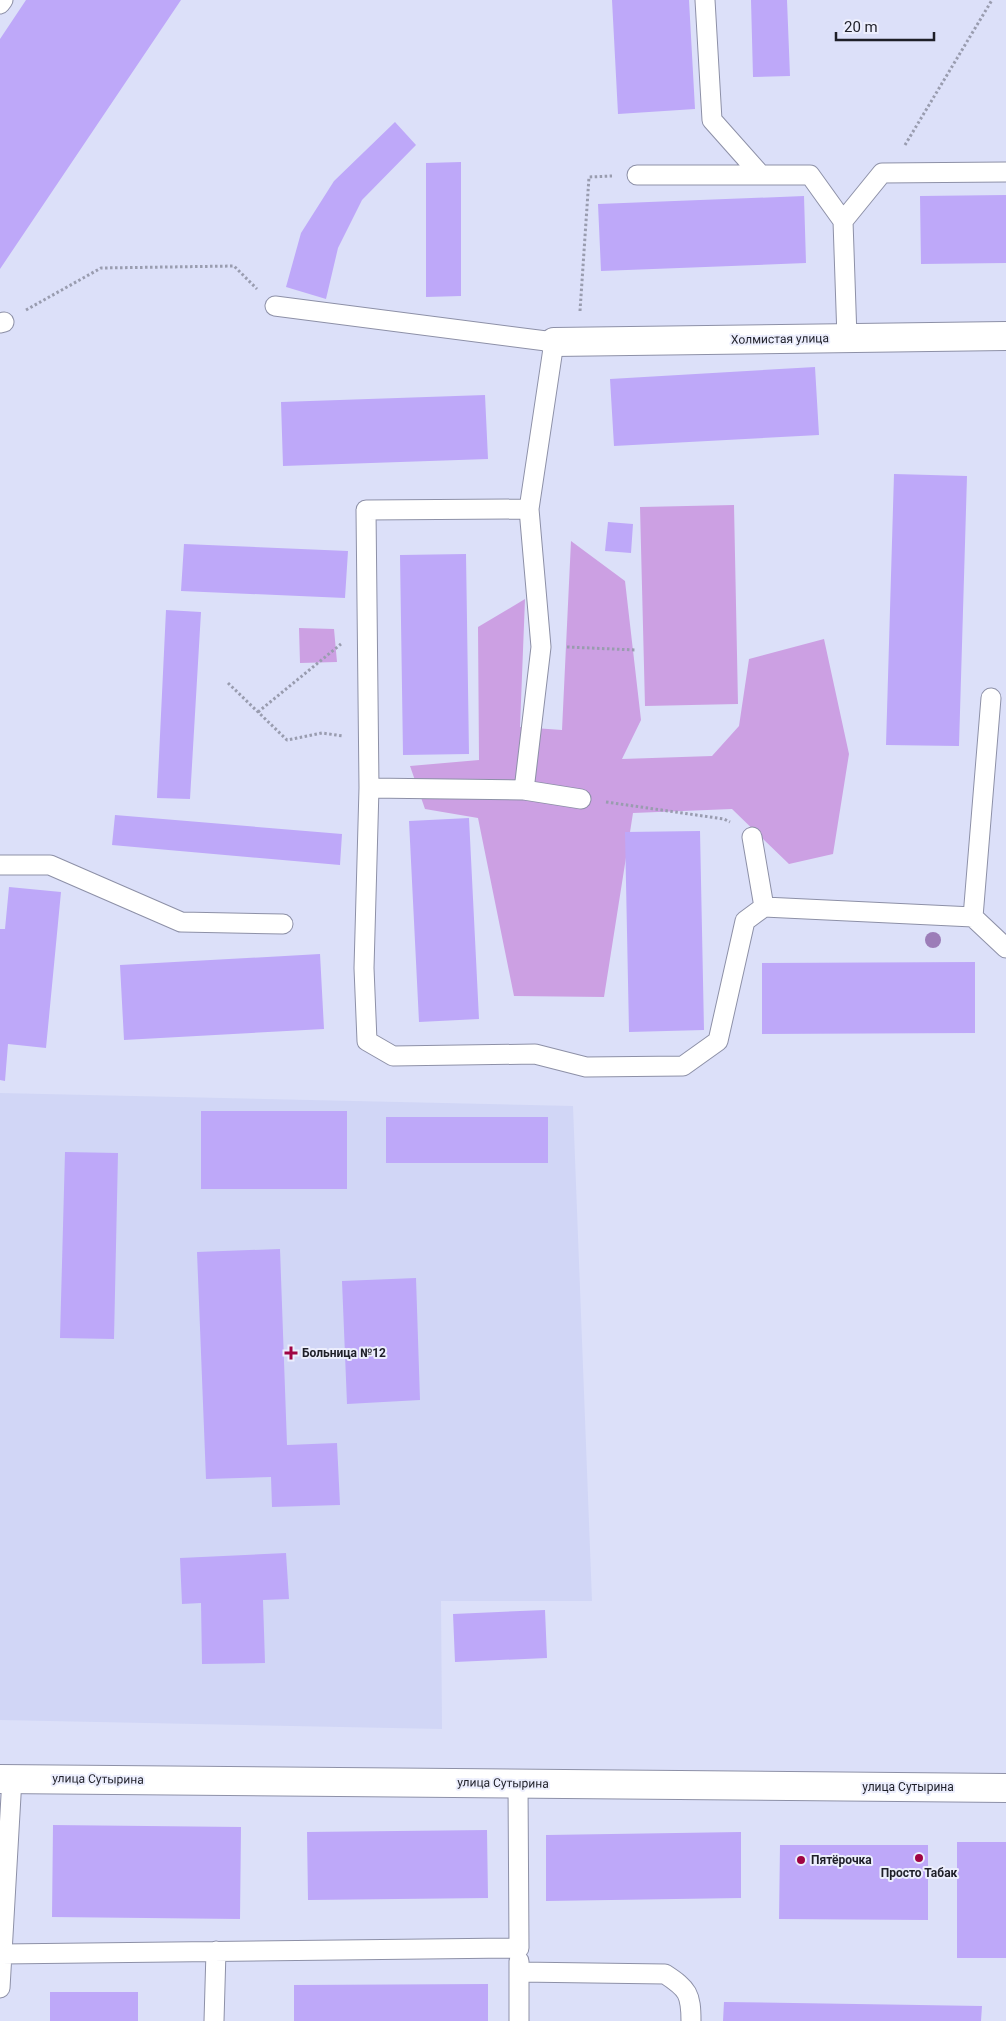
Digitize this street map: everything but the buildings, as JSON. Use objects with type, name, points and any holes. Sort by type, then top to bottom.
[{"type":"street","name":"Холмистая улица","points":[[566,342],[1006,336]]},
{"type":"street","name":"улица Сутырина","points":[[6,1778],[1006,1788]]},
{"type":"lane","points":[[0,4],[3,0]]},
{"type":"lane","points":[[705,0],[712,120],[760,174]]},
{"type":"lane","points":[[843,222],[882,174],[1006,172]]},
{"type":"lane","points":[[637,175],[810,175],[843,222],[846,338]]},
{"type":"lane","points":[[275,306],[566,342],[528,509],[541,646],[524,790]]},
{"type":"lane","points":[[528,509],[366,510],[369,788],[364,968],[367,1041],[394,1056],[535,1054],[586,1066],[683,1066],[718,1041],[745,921],[764,907],[973,917],[1006,948]]},
{"type":"lane","points":[[973,917],[990,698]]},
{"type":"lane","points":[[369,788],[524,790],[581,799]]},
{"type":"lane","points":[[752,837],[764,907]]},
{"type":"lane","points":[[0,865],[50,865],[180,922],[283,924]]},
{"type":"lane","points":[[0,1988],[6,1778]]},
{"type":"lane","points":[[518,1784],[519,2021]]},
{"type":"lane","points":[[2,1954],[519,1948]]},
{"type":"lane","points":[[214,2021],[216,1951]]},
{"type":"lane","points":[[519,1972],[665,1974],[682,1985],[691,2002],[691,2021]]},
{"type":"path","points":[[889,174],[992,0]]},
{"type":"path","points":[[566,342],[589,177],[637,175]]},
{"type":"path","points":[[2,323],[101,268],[234,266],[275,306]]},
{"type":"path","points":[[258,712],[367,622]]},
{"type":"path","points":[[541,646],[636,650]]},
{"type":"path","points":[[228,683],[287,740],[322,732],[368,739]]},
{"type":"path","points":[[581,799],[724,818],[752,837]]},
{"type":"shaded area","points":[[734,505],[738,704],[645,706],[640,507]]},
{"type":"shaded area","points":[[571,541],[625,581],[641,720],[622,759],[712,756],[739,726],[749,659],[824,639],[849,754],[833,854],[789,864],[732,809],[633,813],[604,997],[514,996],[478,818],[425,809],[410,766],[479,760],[478,627],[525,599],[520,727],[562,730]]},
{"type":"shaded area","points":[[299,628],[334,629],[337,662],[300,663]]},
{"type":"shaded area","name":"Больница №12","points":[[0,1093],[573,1106],[592,1601],[441,1601],[442,1729],[0,1720]]},
{"type":"place","name":"Больница №12","points":[[291,1353]]},
{"type":"place","name":"Просто Табак","points":[[919,1858]]},
{"type":"place","name":"Пятёрочка","points":[[801,1860]]}]
